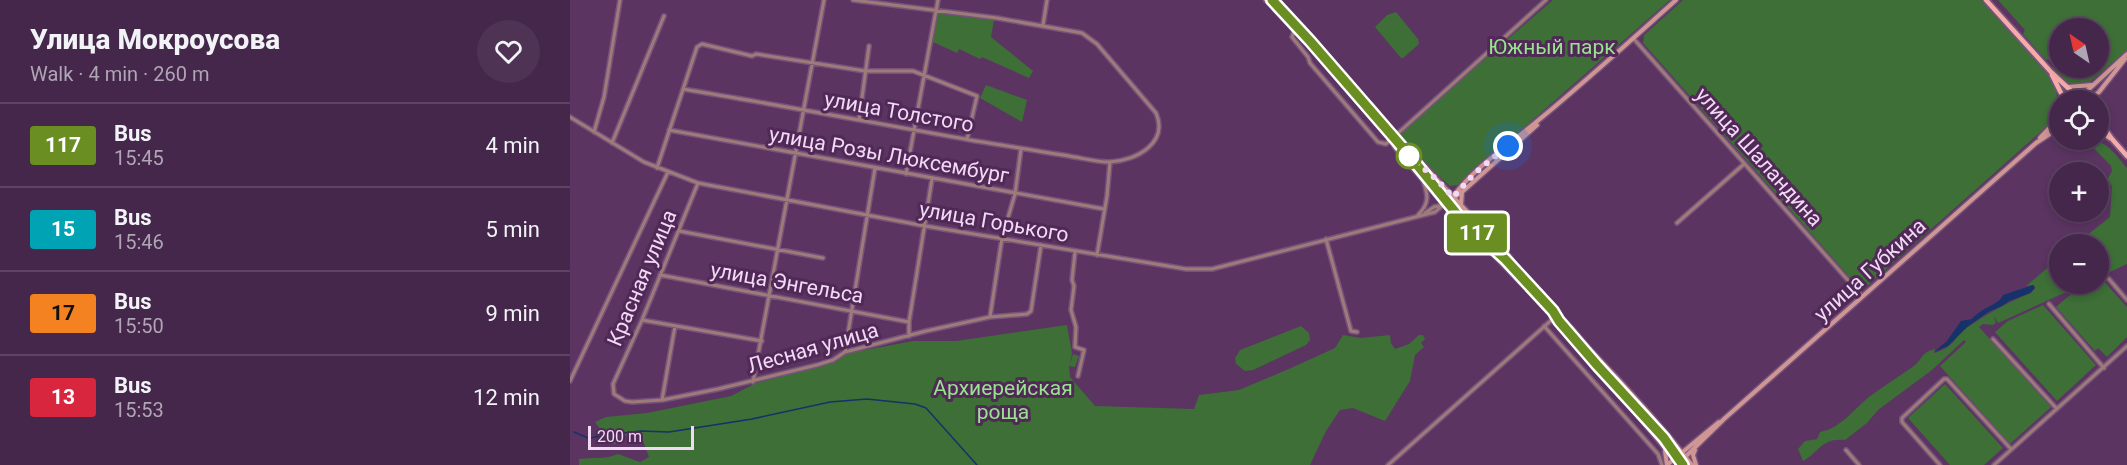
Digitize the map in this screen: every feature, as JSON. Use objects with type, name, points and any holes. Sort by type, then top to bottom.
[{"type":"main road","points":[[1266,0],[1282,11]]},
{"type":"main road","points":[[1274,0],[1393,137],[1436,179],[1448,201],[1461,205],[1508,255],[1528,285],[1664,447],[1681,461],[1694,465],[1695,450]]},
{"type":"main road","points":[[1448,201],[1475,173],[1676,0]]},
{"type":"main road","points":[[1986,0],[2049,70]]},
{"type":"main road","points":[[2088,90],[2127,55]]},
{"type":"main road","points":[[2100,90],[2127,55]]},
{"type":"main road","points":[[2058,78],[2069,88],[2091,86]]},
{"type":"main road","points":[[1354,92],[1371,105],[1423,179],[1448,201],[1554,315],[1565,320],[1620,380],[1668,435],[1676,446],[1681,461]]},
{"type":"main road","points":[[1448,201],[1462,192],[1527,135],[1554,107]]},
{"type":"main road","name":"улица Губкина","points":[[1681,461],[1724,419],[2036,143],[2049,129]]},
{"type":"main road","name":"улица Губкина","points":[[2036,143],[2049,134]]},
{"type":"main road","points":[[2109,136],[2127,156]]},
{"type":"main road","points":[[1461,205],[1462,192]]},
{"type":"main road","points":[[1550,321],[1554,315]]},
{"type":"main road","name":"улица Губкина","points":[[1667,465],[1681,461],[1695,450],[1724,419]]},
{"type":"main road","points":[[1664,447],[1667,454],[1667,465]]},
{"type":"street","points":[[594,132],[604,97],[620,0]]},
{"type":"street","points":[[753,382],[824,0]]},
{"type":"street","points":[[853,0],[1043,25],[1082,33],[1092,39],[1153,108],[1160,126],[1156,141],[1151,147],[1128,158],[1110,162],[1097,255]]},
{"type":"street","points":[[906,174],[938,0]]},
{"type":"street","points":[[1043,25],[1047,0]]},
{"type":"street","points":[[1296,25],[1292,37],[1310,63],[1374,137],[1386,144],[1546,0]]},
{"type":"street","points":[[612,143],[664,16]]},
{"type":"street","name":"улица Шаландина","points":[[1633,38],[1862,296]]},
{"type":"street","points":[[657,168],[697,47],[702,44],[752,56],[756,54],[865,71],[913,71],[977,96],[967,139]]},
{"type":"street","points":[[859,120],[869,46]]},
{"type":"street","name":"улица Толстого","points":[[683,89],[1021,149],[1110,162]]},
{"type":"street","name":"улица Горького","points":[[570,117],[657,168],[698,183],[925,226],[1186,269],[1204,270],[1416,217],[1434,212],[1448,201]]},
{"type":"street","name":"улица Розы Люксембург","points":[[669,130],[1104,209]]},
{"type":"street","points":[[1393,137],[1461,219],[1505,259],[1528,285]]},
{"type":"street","points":[[990,317],[1002,238],[1015,194],[1021,149]]},
{"type":"street","points":[[1409,155],[1436,179]]},
{"type":"street","points":[[1677,223],[1744,164]]},
{"type":"street","points":[[844,352],[875,168]]},
{"type":"street","points":[[570,381],[668,172]]},
{"type":"street","points":[[909,336],[909,322],[932,179]]},
{"type":"street","points":[[1416,217],[1428,203],[1423,179]]},
{"type":"street","name":"Красная улица","points":[[613,384],[698,183]]},
{"type":"street","points":[[679,231],[823,258]]},
{"type":"street","points":[[1326,239],[1351,331],[1357,332]]},
{"type":"street","name":"Лесная улица","points":[[613,384],[614,394],[625,401],[662,400],[753,382],[833,360],[844,352],[926,331],[990,317],[1027,314],[1031,310],[1041,245]]},
{"type":"street","points":[[1075,252],[1071,310],[1076,327],[1075,347],[1084,350],[1078,376]]},
{"type":"street","name":"улица Энгельса","points":[[660,275],[909,322]]},
{"type":"street","points":[[2109,279],[2127,300]]},
{"type":"street","points":[[2049,304],[2103,368]]},
{"type":"street","points":[[642,320],[762,341]]},
{"type":"street","points":[[1388,465],[1550,321]]},
{"type":"street","points":[[1544,326],[1658,454],[1662,465]]},
{"type":"street","points":[[662,400],[675,327]]},
{"type":"street","points":[[1993,339],[2057,409]]},
{"type":"street","points":[[1994,465],[2127,346]]},
{"type":"street","points":[[1592,352],[1681,461]]},
{"type":"street","points":[[1608,378],[1668,435]]},
{"type":"street","points":[[1940,465],[1902,422],[1902,417],[1944,379],[1947,379],[2011,449]]},
{"type":"street","points":[[1846,450],[1859,465]]},
{"type":"green space","name":"Южный парк","points":[[1553,0],[1670,0],[1458,185],[1450,186],[1414,154],[1398,134]]},
{"type":"green space","points":[[1683,0],[1981,0],[2049,75],[2055,90],[2049,90],[2049,124],[1865,288],[1860,289],[1643,43],[1644,35]]},
{"type":"green space","points":[[1998,0],[2127,0],[2127,50],[2109,66],[2109,18],[2049,18],[2049,60],[2046,60],[2023,34],[2025,30]]},
{"type":"green space","points":[[1396,12],[1418,39],[1419,44],[1403,58],[1375,27],[1387,15]]},
{"type":"green space","points":[[938,13],[994,20],[991,37],[1033,71],[1029,78],[982,57],[980,59],[959,49],[957,53],[933,42]]},
{"type":"green space","points":[[2063,78],[2095,78],[2089,83],[2069,84]]},
{"type":"green space","points":[[986,85],[1027,100],[1022,122],[980,98]]},
{"type":"green space","points":[[2109,148],[2127,168],[2127,264],[2109,272],[2109,234],[2089,234],[2104,222],[2109,222],[2112,186],[2109,176],[2112,171],[2096,150],[2109,150]]},
{"type":"green space","points":[[2049,266],[2049,294],[2062,294],[1998,323],[1994,316],[1996,323],[1983,324],[1979,327],[2051,407],[2010,444],[1940,366],[1966,342],[1964,340],[1932,370],[1878,410],[1867,423],[1845,440],[1826,443],[1803,461],[1798,449],[1805,441],[1817,439],[1820,432],[1841,423],[1869,397],[1915,366],[1926,352],[1935,349],[1934,353],[1941,351],[1976,322],[2006,304],[2031,293],[2035,288],[2034,285],[2026,286]]},
{"type":"green space","points":[[2109,287],[2127,307],[2127,337],[2107,357],[2098,348],[2095,351],[2056,307],[2071,295],[2109,294]]},
{"type":"green space","points":[[2043,305],[2096,365],[2057,401],[1995,332],[2008,321]]},
{"type":"green space","name":"Архиерейская роща","points":[[1067,325],[1072,353],[1070,365],[1073,354],[1079,356],[1075,367],[1069,366],[1070,377],[1095,406],[1194,409],[1199,395],[1239,390],[1335,348],[1343,335],[1361,338],[1390,335],[1395,349],[1409,344],[1419,335],[1423,335],[1425,339],[1421,343],[1424,347],[1415,355],[1410,381],[1385,421],[1353,408],[1340,410],[1326,431],[1310,465],[579,465],[579,459],[603,458],[618,454],[640,462],[649,457],[640,433],[623,436],[615,444],[599,438],[597,436],[601,430],[595,422],[606,417],[647,413],[731,396],[756,383],[835,362],[844,354],[913,341],[956,341]]},
{"type":"green space","points":[[1301,326],[1309,333],[1310,340],[1306,345],[1253,370],[1245,371],[1236,364],[1235,358],[1240,350]]},
{"type":"green space","points":[[1945,384],[2003,448],[1984,465],[1950,465],[1908,418]]},
{"type":"water","points":[[2033,285],[2035,288],[2030,293],[1988,312],[1967,327],[1948,346],[1934,352],[1947,341],[1961,321],[1972,319],[1998,302],[2003,295]]},
{"type":"waterway","points":[[574,432],[588,438],[640,431],[669,432],[752,419],[830,402],[867,399],[915,404],[926,408],[977,465]]},
{"type":"bus line","name":"117","points":[[1272,0],[1409,155],[1461,219],[1505,259],[1553,311],[1608,378],[1633,402],[1664,438],[1683,465]]},
{"type":"route","points":[[1409,156],[1453,197],[1475,173],[1508,146]]}]
